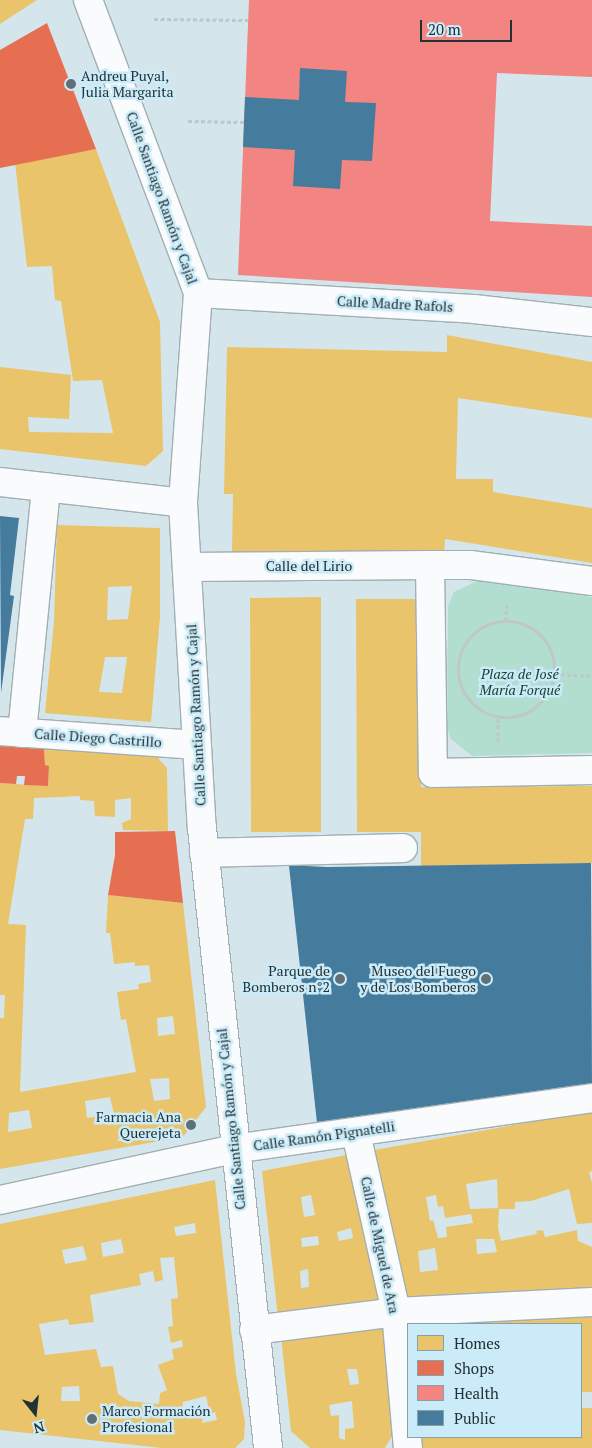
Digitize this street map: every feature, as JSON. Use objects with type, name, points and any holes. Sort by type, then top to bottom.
[{"type":"street","name":"Calle Santiago Ramón y Cajal","points":[[88,0],[198,293],[184,503],[197,745],[204,853],[234,1149],[268,1448]]},
{"type":"street","name":"Calle Madre Rafols","points":[[198,293],[474,309],[592,322]]},
{"type":"street","points":[[0,482],[184,503]]},
{"type":"street","points":[[11,732],[46,487]]},
{"type":"street","points":[[592,581],[470,565],[430,565],[432,773],[592,770]]},
{"type":"street","name":"Calle del Lirio","points":[[188,567],[430,565]]},
{"type":"street","name":"Calle Diego Castrillo","points":[[11,732],[197,745]]},
{"type":"street","points":[[204,853],[403,848]]},
{"type":"street","name":"Calle Ramón Pignatelli","points":[[0,1200],[234,1149],[592,1098]]},
{"type":"street","name":"Calle de Miguel de Ara","points":[[356,1133],[396,1312],[407,1437]]},
{"type":"street","points":[[254,1330],[396,1312],[592,1302]]},
{"type":"path","points":[[154,19],[248,20]]},
{"type":"path","points":[[188,121],[244,122]]},
{"type":"path","points":[[514,620],[530,627],[548,645],[554,674],[548,693],[531,711],[516,717],[498,717],[474,707],[461,690],[457,673],[459,654],[475,631],[497,621],[514,620]]},
{"type":"path","points":[[554,674],[592,676]]},
{"type":"green space","name":"Plaza de José María Forqué","points":[[481,579],[592,597],[592,753],[472,756],[451,739],[447,727],[448,606],[454,592]]},
{"type":"building: Homes","points":[[0,0],[37,0],[0,24]]},
{"type":"building: Homes","points":[[96,149],[160,322],[163,451],[146,466],[0,449],[0,367],[71,375],[69,419],[28,417],[29,432],[113,433],[102,380],[73,381],[61,301],[55,300],[52,266],[27,267],[15,163]]},
{"type":"building: Homes","points":[[447,335],[592,362],[592,418],[458,398],[456,479],[493,479],[493,492],[592,508],[592,563],[445,539],[444,556],[232,553],[233,494],[224,494],[227,347],[447,352]]},
{"type":"building: Homes","points":[[57,525],[160,528],[160,617],[151,722],[45,713],[54,621]],"holes":[[[132,586],[128,619],[107,620],[108,587]],[[105,657],[127,657],[122,693],[99,692]]]},
{"type":"building: Homes","points":[[321,597],[321,832],[251,832],[250,598]]},
{"type":"building: Homes","points":[[356,599],[418,599],[421,787],[592,786],[592,863],[421,866],[421,832],[357,832]]},
{"type":"building: Homes","points":[[44,748],[157,757],[167,768],[168,831],[123,830],[122,823],[131,819],[131,798],[115,800],[115,817],[95,816],[94,801],[80,800],[80,796],[34,798],[33,819],[25,819],[8,924],[26,925],[20,1092],[136,1072],[126,1019],[121,1020],[117,992],[139,989],[138,984],[151,982],[149,965],[135,966],[135,962],[114,964],[110,933],[106,933],[108,895],[183,903],[206,1107],[183,1137],[0,1169],[0,1018],[4,1018],[5,995],[0,995],[0,783],[48,786],[49,766],[45,765]],"holes":[[[173,1016],[175,1034],[158,1036],[157,1018]],[[169,1078],[170,1099],[154,1101],[150,1079]],[[110,1097],[114,1114],[87,1118],[85,1101]],[[29,1110],[32,1128],[8,1132],[9,1113]]]},
{"type":"building: Homes","points":[[592,1111],[592,1171],[589,1172],[592,1183],[592,1223],[577,1224],[569,1189],[531,1201],[515,1202],[515,1209],[499,1209],[498,1228],[501,1241],[537,1234],[536,1231],[543,1230],[545,1237],[577,1230],[578,1241],[592,1247],[592,1292],[401,1303],[369,1151]],"holes":[[[497,1179],[498,1208],[470,1209],[466,1184]],[[436,1195],[438,1207],[443,1206],[445,1218],[471,1214],[473,1223],[446,1227],[447,1237],[438,1238],[433,1220],[430,1221],[426,1197]],[[476,1239],[494,1239],[497,1252],[477,1254]],[[435,1248],[438,1270],[420,1272],[418,1251]]]},
{"type":"building: Homes","points":[[352,1154],[386,1304],[278,1318],[262,1171]],"holes":[[[311,1195],[315,1215],[304,1217],[301,1197]],[[351,1228],[353,1238],[339,1241],[337,1232]],[[318,1236],[319,1245],[302,1247],[301,1238]],[[308,1269],[309,1287],[301,1288],[300,1271]]]},
{"type":"building: Homes","points":[[215,1180],[236,1374],[245,1422],[244,1439],[235,1448],[162,1448],[0,1430],[0,1224]],"holes":[[[195,1223],[196,1233],[176,1236],[174,1227]],[[121,1239],[124,1253],[103,1257],[101,1243]],[[83,1246],[87,1260],[65,1264],[62,1250]],[[174,1257],[178,1298],[171,1299],[173,1326],[168,1327],[171,1343],[182,1340],[183,1347],[172,1349],[174,1359],[158,1365],[167,1390],[160,1393],[159,1404],[129,1401],[118,1394],[113,1366],[101,1367],[96,1349],[45,1355],[39,1324],[68,1319],[69,1325],[94,1322],[90,1295],[141,1285],[139,1274],[153,1271],[155,1282],[163,1280],[160,1258]],[[79,1386],[80,1401],[61,1401],[62,1387]],[[206,1396],[210,1414],[215,1412],[217,1420],[202,1423],[203,1417],[181,1415],[183,1402]]]},
{"type":"building: Homes","points":[[592,1310],[592,1392],[582,1392],[582,1323],[459,1323],[459,1317]]},
{"type":"building: Homes","points":[[386,1324],[398,1426],[385,1448],[310,1448],[291,1431],[281,1336]],"holes":[[[347,1369],[357,1369],[359,1384],[350,1385]],[[352,1401],[354,1428],[345,1429],[345,1440],[339,1438],[339,1415],[331,1416],[329,1405]]]},
{"type":"building: Homes","points":[[582,1408],[592,1408],[592,1448],[419,1448],[418,1438],[582,1438]]},
{"type":"building: Shops","points":[[47,23],[96,149],[0,168],[0,50]]},
{"type":"building: Shops","points":[[0,744],[44,748],[45,765],[49,766],[48,786],[24,785],[25,776],[17,776],[16,784],[0,783]]},
{"type":"building: Shops","points":[[175,831],[183,903],[108,895],[115,855],[115,832]]},
{"type":"building: Health","points":[[249,0],[592,0],[592,77],[497,73],[490,221],[592,226],[592,297],[238,275]]},
{"type":"building: Public","points":[[300,68],[347,71],[345,102],[376,103],[372,161],[342,160],[340,189],[293,186],[295,150],[243,147],[245,97],[299,100]]},
{"type":"building: Public","points":[[0,516],[19,518],[10,595],[14,596],[1,693]]},
{"type":"building: Public","name":"Museo del Fuego y de Los Bomberos","points":[[306,863],[306,866],[327,867],[591,863],[592,1087],[317,1123],[289,866]]},
{"type":"place","name":"Andreu Puyal, Julia Margarita","points":[[71,84]]},
{"type":"place","name":"Parque de Bomberos n°2","points":[[340,979]]},
{"type":"place","name":"Museo del Fuego y de Los Bomberos","points":[[486,979]]},
{"type":"place","name":"Farmacia Ana Querejeta","points":[[191,1125]]},
{"type":"place","name":"Marco Formación Profesional","points":[[92,1419]]}]
